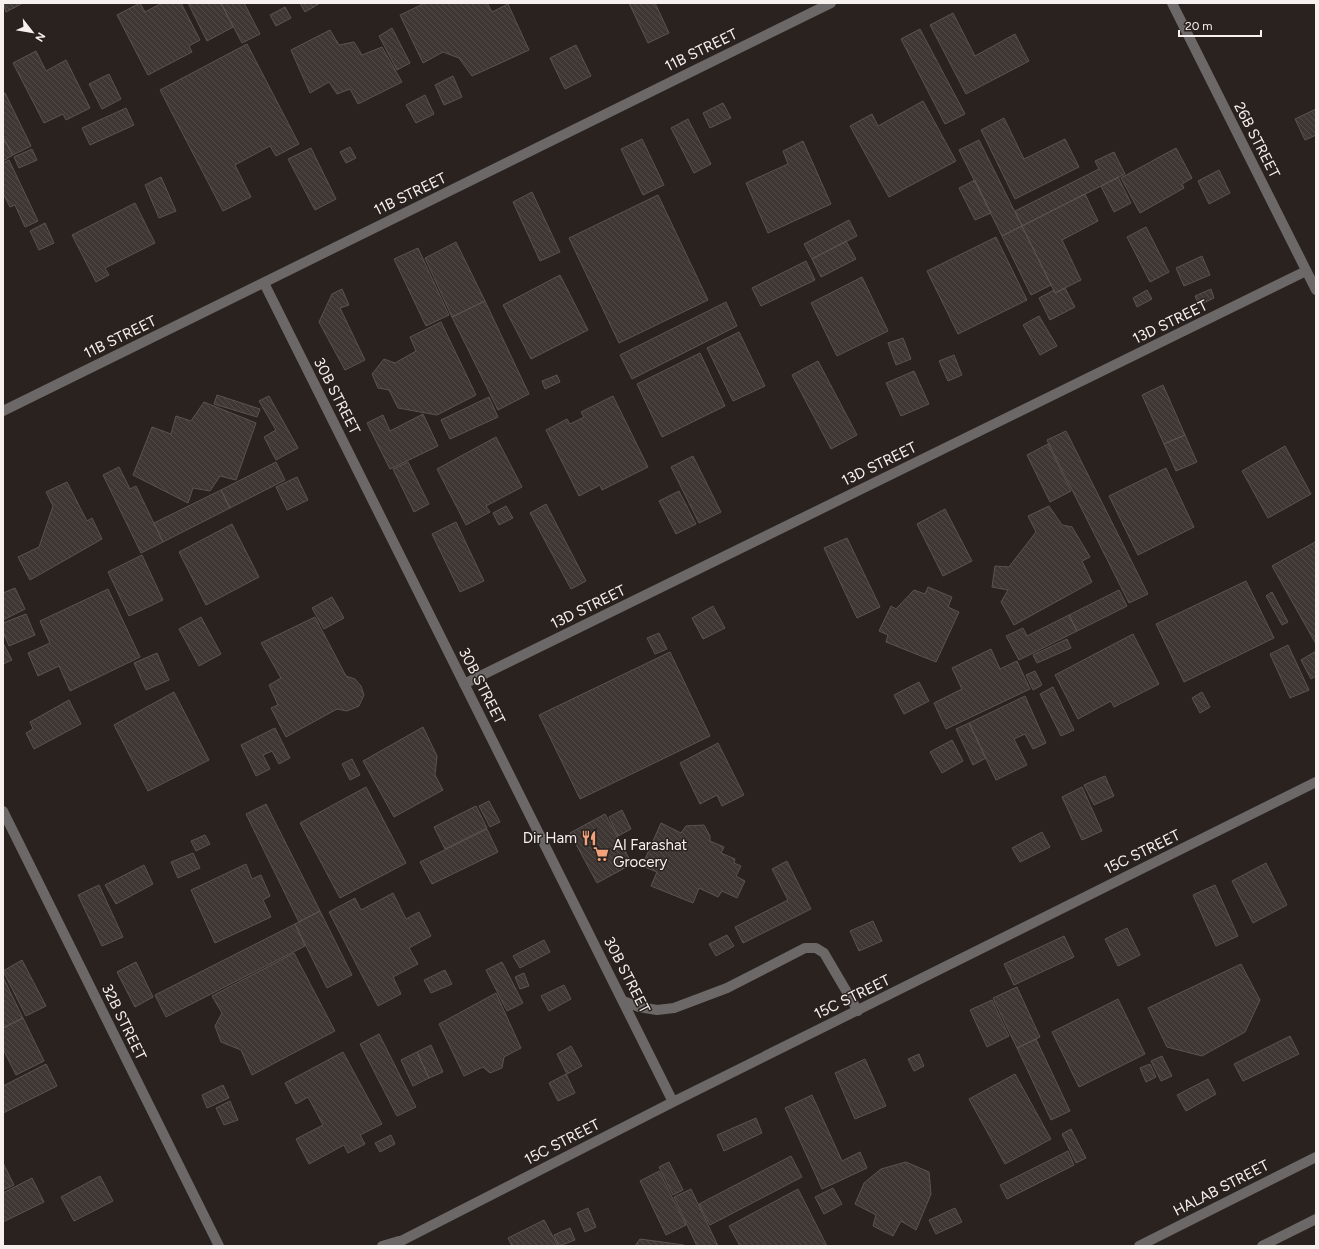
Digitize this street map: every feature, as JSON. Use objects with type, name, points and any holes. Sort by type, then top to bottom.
[{"type":"street","name":"11B STREET","points":[[3,411],[831,3]]},
{"type":"street","name":"26B STREET","points":[[1172,3],[1316,290]]},
{"type":"street","name":"13D STREET","points":[[464,684],[1306,271]]},
{"type":"street","name":"30B STREET","points":[[264,283],[673,1102]]},
{"type":"street","name":"15C STREET","points":[[394,1246],[403,1240],[673,1102],[1316,782]]},
{"type":"street","name":"32B STREET","points":[[3,811],[218,1246]]},
{"type":"street","points":[[623,1001],[639,1007],[657,1010],[674,1008],[727,988],[806,948],[816,948],[824,953],[858,1010]]},
{"type":"street","name":"HALAB STREET","points":[[1139,1246],[1316,1157]]},
{"type":"street","points":[[1262,1246],[1316,1219]]},
{"type":"street","name":"15C STREET","points":[[382,1246],[403,1240]]},
{"type":"building","points":[[3,3],[23,3],[6,12]]},
{"type":"building","points":[[140,3],[145,12],[162,3],[181,3],[200,40],[189,46],[192,52],[148,75],[117,15]]},
{"type":"building","points":[[188,3],[221,3],[233,27],[207,41]]},
{"type":"building","points":[[221,3],[244,3],[260,34],[242,43]]},
{"type":"building","points":[[300,3],[320,3],[305,12]]},
{"type":"building","points":[[425,3],[487,3],[492,12],[508,4],[529,50],[472,76],[459,58],[443,52],[423,63],[400,15]]},
{"type":"building","points":[[629,3],[655,3],[669,33],[648,43]]},
{"type":"building","points":[[285,7],[291,18],[276,26],[270,15]]},
{"type":"building","points":[[953,13],[975,56],[1015,34],[1029,61],[966,94],[930,25]]},
{"type":"building","points":[[392,28],[410,63],[397,70],[379,36]]},
{"type":"building","points":[[920,29],[965,114],[945,124],[901,39]]},
{"type":"building","points":[[330,30],[339,45],[354,42],[362,55],[382,47],[402,82],[358,104],[350,89],[337,94],[329,82],[310,93],[291,50]]},
{"type":"building","points":[[247,44],[299,144],[276,156],[270,146],[235,165],[251,197],[223,211],[160,90]]},
{"type":"building","points":[[576,45],[591,76],[565,89],[550,58]]},
{"type":"building","points":[[36,51],[46,71],[66,60],[90,108],[66,120],[63,114],[44,123],[13,63]]},
{"type":"building","points":[[109,74],[121,99],[102,109],[89,84]]},
{"type":"building","points":[[453,76],[462,97],[444,105],[435,85]]},
{"type":"building","points":[[5,93],[31,146],[13,155],[3,137],[3,94]]},
{"type":"building","points":[[425,95],[434,114],[416,123],[406,105]]},
{"type":"building","points":[[923,101],[956,161],[889,197],[850,126],[872,114],[878,126]]},
{"type":"building","points":[[723,103],[731,118],[710,128],[703,113]]},
{"type":"building","points":[[126,108],[134,125],[90,145],[82,128]]},
{"type":"building","points":[[1316,109],[1316,135],[1305,140],[1295,119]]},
{"type":"building","points":[[1004,118],[1024,159],[1065,139],[1079,167],[1015,199],[981,130]]},
{"type":"building","points":[[688,119],[711,164],[694,173],[671,128]]},
{"type":"building","points":[[3,138],[13,155],[3,161]]},
{"type":"building","points":[[642,139],[664,185],[643,195],[621,149]]},
{"type":"building","points":[[979,140],[1022,226],[1002,236],[959,150]]},
{"type":"building","points":[[803,141],[831,204],[768,233],[746,183],[788,164],[783,151]]},
{"type":"building","points":[[350,147],[356,158],[346,163],[340,152]]},
{"type":"building","points":[[311,148],[336,199],[315,210],[288,159]]},
{"type":"building","points":[[1176,148],[1192,178],[1182,184],[1184,188],[1140,213],[1121,178]]},
{"type":"building","points":[[32,149],[37,160],[19,168],[14,157]]},
{"type":"building","points":[[1114,152],[1125,174],[1022,226],[1015,211],[1099,169],[1095,161]]},
{"type":"building","points":[[9,160],[38,221],[25,227],[15,205],[10,207],[3,193],[3,163]]},
{"type":"building","points":[[1219,170],[1230,193],[1209,204],[1198,181]]},
{"type":"building","points":[[161,177],[176,211],[159,218],[145,185]]},
{"type":"building","points":[[1118,177],[1131,203],[1114,212],[1101,186]]},
{"type":"building","points":[[975,180],[991,213],[975,220],[959,188]]},
{"type":"building","points":[[532,192],[560,252],[540,261],[513,202]]},
{"type":"building","points":[[1085,194],[1098,221],[1062,240],[1081,280],[1055,293],[1022,226]]},
{"type":"building","points":[[658,195],[708,300],[619,343],[569,238]]},
{"type":"building","points":[[135,203],[155,243],[105,268],[109,275],[96,282],[72,235]]},
{"type":"building","points":[[849,220],[857,236],[812,259],[804,244]]},
{"type":"building","points":[[45,223],[54,243],[39,250],[30,231]]},
{"type":"building","points":[[1022,226],[1051,285],[1031,295],[1002,236]]},
{"type":"building","points":[[1146,227],[1169,272],[1150,282],[1127,237]]},
{"type":"building","points":[[996,237],[1027,300],[958,334],[927,271]]},
{"type":"building","points":[[846,241],[856,259],[821,277],[812,259]]},
{"type":"building","points":[[456,242],[485,301],[452,317],[425,258]]},
{"type":"building","points":[[418,248],[449,315],[426,326],[394,259]]},
{"type":"building","points":[[1202,256],[1210,275],[1184,286],[1176,268]]},
{"type":"building","points":[[806,261],[815,280],[761,306],[752,288]]},
{"type":"building","points":[[560,275],[588,330],[531,359],[503,305]]},
{"type":"building","points":[[862,277],[888,331],[837,356],[811,303]]},
{"type":"building","points":[[1065,288],[1075,307],[1050,320],[1039,298],[1054,290],[1055,293]]},
{"type":"building","points":[[342,289],[349,305],[340,308],[365,360],[345,370],[319,322],[332,294]]},
{"type":"building","points":[[1211,289],[1214,298],[1199,305],[1195,296]]},
{"type":"building","points":[[1147,290],[1152,299],[1137,307],[1133,298]]},
{"type":"building","points":[[485,301],[529,394],[498,410],[452,317]]},
{"type":"building","points":[[726,302],[737,326],[632,379],[620,355]]},
{"type":"building","points":[[1039,316],[1057,346],[1040,355],[1023,325]]},
{"type":"building","points":[[441,322],[476,395],[437,415],[398,408],[389,390],[378,388],[372,374],[384,359],[395,363],[416,351],[410,337]]},
{"type":"building","points":[[739,332],[765,386],[733,401],[707,348]]},
{"type":"building","points":[[903,338],[911,359],[896,365],[888,343]]},
{"type":"building","points":[[700,353],[725,406],[662,437],[637,384]]},
{"type":"building","points":[[954,355],[962,375],[948,381],[939,361]]},
{"type":"building","points":[[818,361],[857,435],[831,449],[792,375]]},
{"type":"building","points":[[914,371],[929,404],[901,416],[886,383]]},
{"type":"building","points":[[557,375],[560,382],[545,389],[542,381]]},
{"type":"building","points":[[1163,385],[1185,435],[1164,444],[1142,395]]},
{"type":"building","points":[[217,395],[260,409],[257,417],[214,404]]},
{"type":"building","points":[[269,396],[298,448],[276,460],[264,437],[276,430],[259,401]]},
{"type":"building","points":[[613,396],[648,467],[602,490],[600,485],[579,496],[546,430],[567,419],[570,424],[584,417],[581,412]]},
{"type":"building","points":[[489,397],[498,417],[450,439],[441,420]]},
{"type":"building","points":[[204,402],[256,423],[236,480],[220,476],[210,491],[193,488],[188,503],[133,475],[152,427],[171,434],[176,416],[191,421]]},
{"type":"building","points":[[423,414],[438,446],[390,469],[367,423],[383,415],[390,431]]},
{"type":"building","points":[[1066,431],[1148,594],[1129,603],[1047,440]]},
{"type":"building","points":[[1185,435],[1197,462],[1176,471],[1164,444]]},
{"type":"building","points":[[496,437],[522,487],[486,506],[490,512],[466,525],[437,469]]},
{"type":"building","points":[[1048,444],[1071,491],[1050,502],[1027,455]]},
{"type":"building","points":[[1285,446],[1311,494],[1268,518],[1242,471]]},
{"type":"building","points":[[693,456],[721,512],[699,523],[671,467]]},
{"type":"building","points":[[276,462],[285,480],[230,508],[221,490]]},
{"type":"building","points":[[408,462],[429,504],[414,512],[393,469]]},
{"type":"building","points":[[119,467],[130,489],[136,486],[163,542],[141,553],[103,475]]},
{"type":"building","points":[[1166,468],[1194,527],[1138,555],[1109,496]]},
{"type":"building","points":[[297,477],[308,500],[287,510],[276,487]]},
{"type":"building","points":[[67,482],[87,521],[92,518],[102,539],[30,580],[18,557],[39,547],[53,506],[46,492]]},
{"type":"building","points":[[221,490],[230,508],[163,542],[154,523]]},
{"type":"building","points":[[679,491],[696,524],[676,534],[659,501]]},
{"type":"building","points":[[546,504],[586,581],[571,589],[530,513]]},
{"type":"building","points":[[506,506],[513,518],[499,525],[493,513]]},
{"type":"building","points":[[1049,506],[1062,525],[1072,527],[1090,557],[1082,561],[1092,582],[1014,625],[1001,602],[1008,590],[992,587],[995,566],[1009,567],[1036,532],[1028,516]]},
{"type":"building","points":[[945,509],[972,561],[943,576],[917,524]]},
{"type":"building","points":[[456,522],[484,581],[460,592],[432,534]]},
{"type":"building","points":[[232,524],[259,577],[206,605],[179,552]]},
{"type":"building","points":[[847,538],[880,607],[857,618],[824,548]]},
{"type":"building","points":[[1315,542],[1316,544],[1316,644],[1272,566]]},
{"type":"building","points":[[142,555],[163,600],[129,616],[108,572]]},
{"type":"building","points":[[1246,581],[1274,638],[1184,682],[1156,624]]},
{"type":"building","points":[[928,587],[952,597],[948,607],[959,612],[936,662],[886,642],[888,635],[879,631],[891,606],[896,609],[914,590],[925,594]]},
{"type":"building","points":[[15,588],[25,609],[3,620],[3,593]]},
{"type":"building","points":[[108,589],[140,657],[70,691],[59,666],[38,676],[28,653],[50,643],[40,621]]},
{"type":"building","points":[[1119,590],[1127,606],[1077,631],[1069,615]]},
{"type":"building","points":[[1272,592],[1288,622],[1282,625],[1266,596]]},
{"type":"building","points":[[332,597],[344,618],[324,629],[312,608]]},
{"type":"building","points":[[713,606],[725,628],[703,639],[692,618]]},
{"type":"building","points":[[26,614],[35,635],[9,646],[3,632],[3,623]]},
{"type":"building","points":[[1069,615],[1077,631],[1019,660],[1006,636],[1023,628],[1027,636]]},
{"type":"building","points":[[201,617],[221,654],[199,666],[179,629]]},
{"type":"building","points":[[315,617],[346,676],[355,679],[361,686],[364,695],[359,706],[347,711],[337,709],[286,737],[271,708],[278,705],[269,685],[281,678],[261,643]]},
{"type":"building","points":[[659,633],[667,649],[655,654],[647,638]]},
{"type":"building","points":[[1133,634],[1159,684],[1114,707],[1111,701],[1078,719],[1055,675]]},
{"type":"building","points":[[1067,639],[1071,648],[1037,663],[1033,655]]},
{"type":"building","points":[[3,643],[12,660],[3,664]]},
{"type":"building","points":[[1288,645],[1309,690],[1290,698],[1270,654]]},
{"type":"building","points":[[991,649],[1000,669],[1017,661],[1030,689],[946,729],[934,703],[962,689],[952,668]]},
{"type":"building","points":[[1316,651],[1316,676],[1311,679],[1301,660]]},
{"type":"building","points":[[670,652],[710,736],[580,799],[539,715]]},
{"type":"building","points":[[157,653],[169,680],[146,690],[134,663]]},
{"type":"building","points":[[1035,671],[1042,685],[1033,690],[1026,675]]},
{"type":"building","points":[[919,682],[929,701],[904,714],[894,695]]},
{"type":"building","points":[[1053,687],[1074,730],[1061,736],[1040,694]]},
{"type":"building","points":[[174,692],[209,760],[148,791],[114,725]]},
{"type":"building","points":[[1202,692],[1210,707],[1200,713],[1192,698]]},
{"type":"building","points":[[1025,696],[1046,743],[1033,749],[1025,734],[1014,739],[1027,765],[996,780],[969,723]]},
{"type":"building","points":[[69,700],[81,724],[34,749],[26,733],[33,729],[30,722]]},
{"type":"building","points":[[969,723],[986,758],[973,765],[956,729]]},
{"type":"building","points":[[423,727],[437,756],[435,775],[443,790],[394,817],[363,761]]},
{"type":"building","points":[[275,728],[290,758],[279,764],[272,751],[263,755],[270,769],[256,776],[241,745]]},
{"type":"building","points":[[952,740],[963,761],[942,773],[930,752]]},
{"type":"building","points":[[718,743],[744,795],[722,806],[717,795],[700,804],[680,763]]},
{"type":"building","points":[[352,759],[360,775],[350,780],[342,764]]},
{"type":"building","points":[[1105,776],[1114,796],[1094,805],[1084,785]]},
{"type":"building","points":[[366,787],[406,863],[340,898],[300,823]]},
{"type":"building","points":[[1082,787],[1102,831],[1082,840],[1062,797]]},
{"type":"building","points":[[489,801],[500,822],[490,827],[479,806]]},
{"type":"building","points":[[266,804],[320,911],[299,922],[246,814]]},
{"type":"building","points":[[476,806],[487,828],[445,849],[434,827]]},
{"type":"building","points":[[622,810],[631,829],[618,836],[609,817]]},
{"type":"building","points":[[605,814],[632,864],[597,883],[570,833]]},
{"type":"building","points":[[661,823],[681,833],[686,826],[704,825],[710,836],[710,841],[724,847],[721,853],[735,859],[734,863],[741,866],[736,876],[745,881],[737,898],[722,891],[718,897],[699,888],[693,903],[651,886],[657,872],[642,866]]},
{"type":"building","points":[[487,829],[498,852],[432,884],[420,862]]},
{"type":"building","points":[[1042,832],[1050,847],[1020,862],[1012,848]]},
{"type":"building","points":[[205,835],[210,844],[196,851],[191,841]]},
{"type":"building","points":[[193,853],[200,868],[178,878],[171,862]]},
{"type":"building","points":[[787,861],[811,909],[743,943],[735,927],[788,900],[772,869]]},
{"type":"building","points":[[1266,863],[1287,905],[1253,923],[1232,881]]},
{"type":"building","points":[[246,864],[252,879],[261,875],[270,896],[263,900],[271,917],[215,943],[191,890]]},
{"type":"building","points":[[144,865],[153,884],[116,904],[105,885]]},
{"type":"building","points":[[99,885],[123,937],[102,946],[78,895]]},
{"type":"building","points":[[1215,885],[1238,936],[1216,946],[1193,895]]},
{"type":"building","points":[[393,893],[406,919],[419,912],[431,936],[409,948],[418,964],[393,977],[401,994],[378,1006],[329,912],[355,898],[361,910]]},
{"type":"building","points":[[320,911],[352,975],[327,988],[295,924]]},
{"type":"building","points":[[873,921],[882,941],[859,951],[850,931]]},
{"type":"building","points":[[295,924],[305,946],[166,1017],[155,995]]},
{"type":"building","points":[[1127,928],[1140,955],[1118,966],[1105,939]]},
{"type":"building","points":[[727,935],[734,946],[716,956],[709,944]]},
{"type":"building","points":[[1064,936],[1074,957],[1014,985],[1004,964]]},
{"type":"building","points":[[544,940],[550,952],[520,968],[513,956]]},
{"type":"building","points":[[294,953],[335,1031],[252,1075],[241,1050],[221,1042],[215,1026],[222,1013],[212,996]]},
{"type":"building","points":[[22,960],[46,1006],[26,1016],[3,971]]},
{"type":"building","points":[[136,962],[153,997],[135,1007],[117,972]]},
{"type":"building","points":[[502,962],[523,1003],[507,1011],[486,970]]},
{"type":"building","points":[[1241,964],[1260,1000],[1245,1032],[1202,1056],[1167,1047],[1148,1008]]},
{"type":"building","points":[[445,970],[452,984],[431,993],[424,980]]},
{"type":"building","points":[[524,973],[529,986],[520,989],[515,977]]},
{"type":"building","points":[[3,977],[23,1018],[3,1028]]},
{"type":"building","points":[[564,985],[571,999],[549,1011],[541,996]]},
{"type":"building","points":[[1017,987],[1040,1037],[1017,1048],[993,998]]},
{"type":"building","points":[[496,993],[521,1048],[504,1057],[502,1068],[490,1073],[483,1067],[464,1076],[439,1024]]},
{"type":"building","points":[[1118,999],[1145,1054],[1079,1087],[1052,1032]]},
{"type":"building","points":[[992,1000],[1009,1036],[987,1047],[970,1010]]},
{"type":"building","points":[[23,1018],[44,1061],[16,1075],[3,1049],[3,1028]]},
{"type":"building","points":[[379,1034],[416,1107],[397,1116],[360,1044]]},
{"type":"building","points":[[1290,1036],[1299,1054],[1243,1081],[1234,1064]]},
{"type":"building","points":[[1036,1039],[1070,1111],[1051,1120],[1017,1048]]},
{"type":"building","points":[[431,1045],[443,1072],[429,1078],[417,1052]]},
{"type":"building","points":[[571,1046],[582,1066],[567,1074],[557,1054]]},
{"type":"building","points":[[343,1052],[382,1124],[360,1135],[365,1144],[348,1153],[344,1145],[309,1164],[296,1139],[323,1125],[308,1097],[296,1104],[285,1083]]},
{"type":"building","points":[[417,1052],[429,1078],[413,1086],[401,1060]]},
{"type":"building","points":[[919,1054],[924,1066],[914,1071],[908,1059]]},
{"type":"building","points":[[1162,1056],[1172,1076],[1161,1081],[1151,1061]]},
{"type":"building","points":[[865,1059],[886,1106],[855,1119],[835,1073]]},
{"type":"building","points":[[46,1064],[57,1086],[3,1113],[3,1086]]},
{"type":"building","points":[[1150,1064],[1156,1077],[1146,1082],[1140,1068]]},
{"type":"building","points":[[566,1074],[575,1093],[558,1101],[549,1083]]},
{"type":"building","points":[[1015,1074],[1051,1139],[1005,1164],[969,1099]]},
{"type":"building","points":[[1208,1079],[1216,1094],[1186,1111],[1177,1095]]},
{"type":"building","points":[[223,1085],[229,1098],[207,1108],[202,1095]]},
{"type":"building","points":[[812,1095],[842,1161],[860,1152],[867,1168],[822,1189],[785,1108]]},
{"type":"building","points":[[230,1101],[238,1120],[224,1125],[216,1108]]},
{"type":"building","points":[[756,1118],[762,1133],[724,1151],[717,1135]]},
{"type":"building","points":[[1071,1129],[1086,1158],[1076,1163],[1062,1134]]},
{"type":"building","points":[[391,1135],[395,1144],[380,1152],[375,1143]]},
{"type":"building","points":[[1068,1151],[1074,1165],[1007,1199],[1000,1185]]},
{"type":"building","points":[[791,1156],[802,1177],[710,1225],[699,1204]]},
{"type":"building","points":[[669,1162],[683,1190],[673,1195],[659,1167]]},
{"type":"building","points":[[906,1162],[929,1172],[931,1194],[916,1230],[901,1221],[893,1236],[873,1226],[876,1215],[855,1204],[864,1183],[881,1169]]},
{"type":"building","points":[[3,1163],[14,1185],[3,1190]]},
{"type":"building","points":[[659,1171],[686,1225],[666,1235],[640,1181]]},
{"type":"building","points":[[100,1176],[113,1201],[74,1221],[61,1197]]},
{"type":"building","points":[[32,1178],[44,1202],[3,1222],[3,1193]]},
{"type":"building","points":[[833,1188],[842,1204],[824,1214],[815,1197]]},
{"type":"building","points":[[691,1189],[718,1246],[697,1246],[674,1197]]},
{"type":"building","points":[[798,1189],[827,1246],[740,1246],[729,1226]]},
{"type":"building","points":[[588,1208],[596,1227],[585,1232],[577,1213]]},
{"type":"building","points":[[955,1208],[962,1222],[936,1234],[929,1220]]},
{"type":"building","points":[[544,1220],[558,1246],[512,1246],[508,1238]]},
{"type":"building","points":[[570,1228],[575,1240],[559,1246],[554,1235]]},
{"type":"building","points":[[640,1239],[684,1245],[685,1246],[635,1246]]},
{"type":"place","name":"Dir Ham","points":[[589,838]]},
{"type":"place","name":"Al Farashat Grocery","points":[[601,854]]}]
